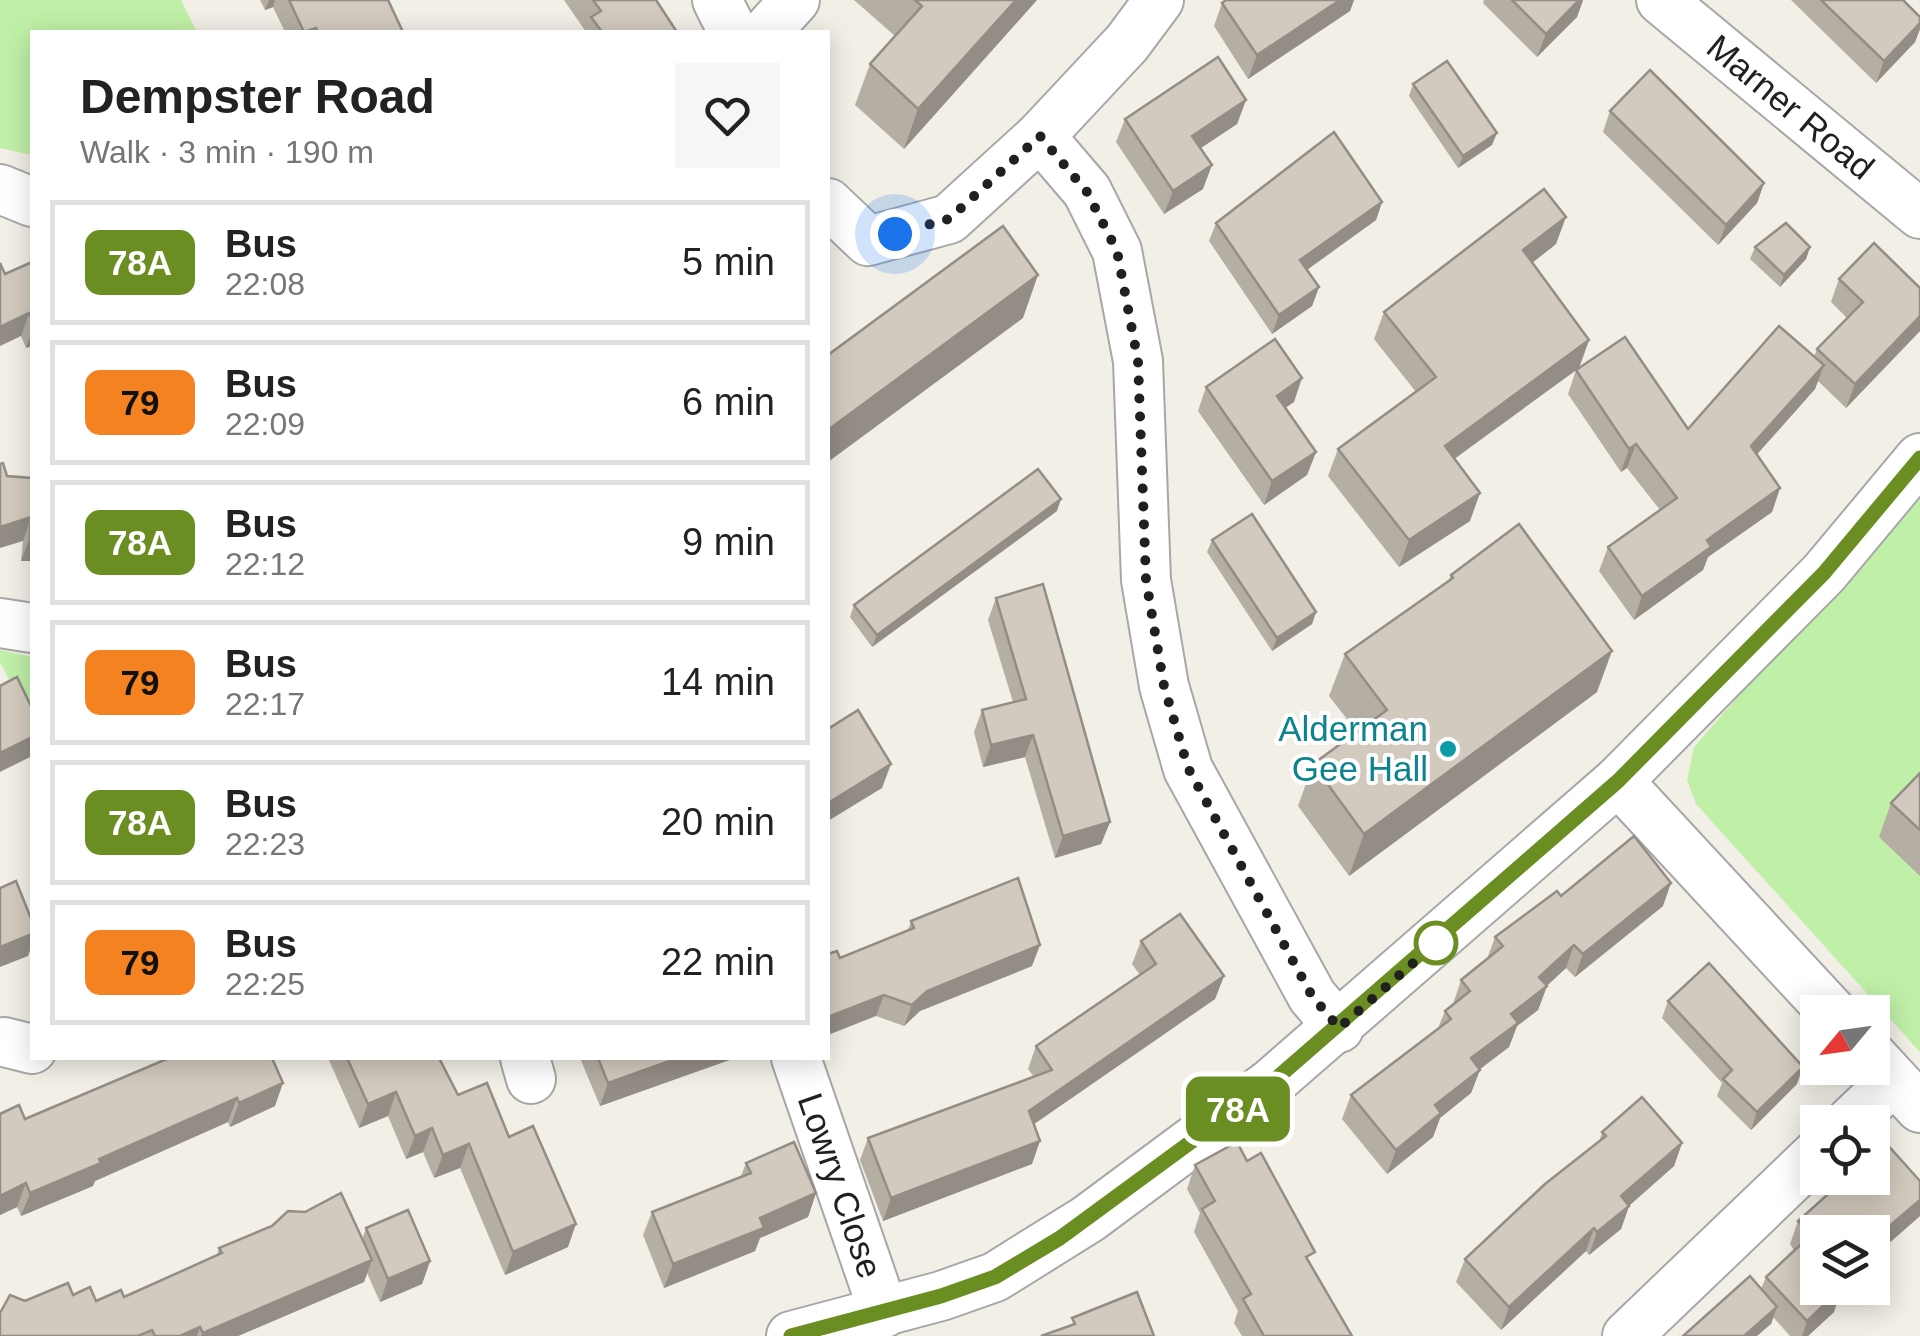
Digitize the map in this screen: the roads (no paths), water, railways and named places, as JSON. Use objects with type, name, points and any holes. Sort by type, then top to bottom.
[{"type":"street","points":[[717,0],[732,30]]},
{"type":"street","points":[[768,30],[795,0]]},
{"type":"street","points":[[830,205],[868,241],[949,219],[1040,136],[1127,43],[1160,0]]},
{"type":"street","name":"Marner Road","points":[[1661,0],[1920,214]]},
{"type":"street","points":[[1040,136],[1087,192],[1117,251],[1138,361],[1146,580],[1164,686],[1188,768],[1312,996],[1339,1028]]},
{"type":"street","points":[[0,189],[30,201]]},
{"type":"street","points":[[791,1336],[884,1313],[995,1277],[1033,1257],[1178,1154],[1339,1028],[1618,781],[1824,573],[1920,458]]},
{"type":"street","points":[[0,623],[30,628]]},
{"type":"street","points":[[1618,781],[1816,995]]},
{"type":"street","name":"Lowry Close","points":[[797,1060],[884,1313]]},
{"type":"street","points":[[1869,1105],[1895,1081]]},
{"type":"street","points":[[1628,1336],[1800,1170]]},
{"type":"place","name":"Alderman Gee Hall","points":[[1448,749]]}]
